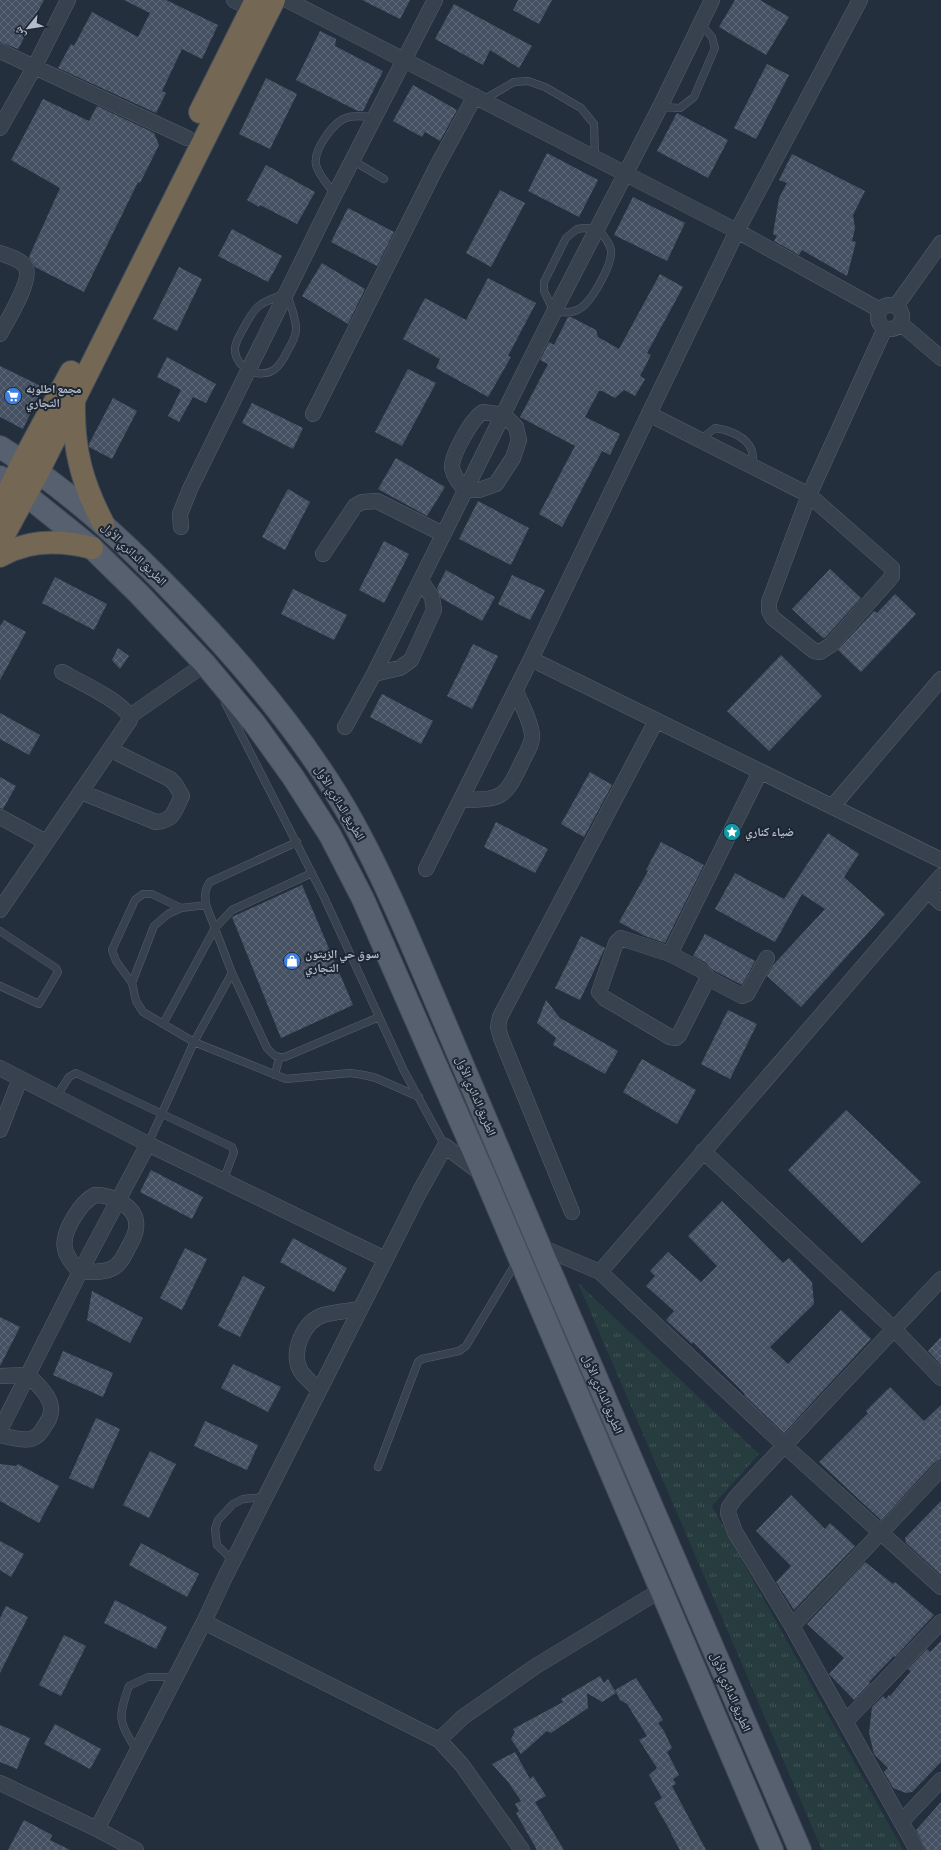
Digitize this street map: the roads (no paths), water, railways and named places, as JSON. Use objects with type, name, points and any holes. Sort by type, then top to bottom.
[{"type":"highway","points":[[30,466],[60,392],[187,138],[256,5]]},
{"type":"highway","points":[[0,509],[13,485],[30,466],[75,397],[256,5]]},
{"type":"highway","points":[[75,397],[74,423],[76,449],[80,468],[91,500],[103,523]]},
{"type":"highway","points":[[0,542],[13,485]]},
{"type":"highway","points":[[0,556],[28,544],[50,541],[71,543],[92,548]]},
{"type":"main road","name":"الطريق الدائري الأول","points":[[0,447],[30,466],[103,523],[202,621],[270,700],[312,758],[351,819],[386,886],[411,943],[539,1246],[800,1850]]},
{"type":"main road","name":"الطريق الدائري الأول","points":[[13,485],[92,548],[139,594],[205,664],[255,724],[293,777],[330,835],[363,899],[484,1175],[772,1850]]},
{"type":"street","points":[[0,128],[35,66],[68,0]]},
{"type":"street","points":[[287,0],[625,172],[737,231],[880,310]]},
{"type":"street","points":[[181,527],[180,514],[190,489],[352,160],[435,0]]},
{"type":"street","points":[[345,727],[374,674],[421,581],[554,312],[598,229],[625,172],[660,107],[712,0]]},
{"type":"street","points":[[426,869],[516,690],[737,231],[860,0]]},
{"type":"street","points":[[0,51],[187,138]]},
{"type":"street","points":[[313,414],[436,168],[479,98]]},
{"type":"street","points":[[896,306],[941,243]]},
{"type":"street","points":[[0,253],[20,261],[25,266],[28,274],[0,334]]},
{"type":"street","points":[[887,305],[896,306],[902,314],[900,324],[894,328],[885,328],[879,320],[880,310],[887,305]]},
{"type":"street","points":[[900,324],[941,358]]},
{"type":"street","points":[[649,414],[809,495],[888,563],[893,572],[889,580],[832,645],[820,652],[814,651],[773,618],[768,606],[809,495],[885,328]]},
{"type":"street","points":[[488,412],[504,415],[516,427],[518,435],[519,440],[513,458],[496,484],[479,490],[465,490],[457,480],[452,468],[452,462],[461,441],[479,414],[488,412]]},
{"type":"street","points":[[323,554],[355,506],[370,501],[377,501],[443,534]]},
{"type":"street","points":[[374,674],[400,668],[411,660],[434,610],[432,597],[421,581]]},
{"type":"street","points":[[531,659],[941,860]]},
{"type":"street","points":[[0,910],[111,750],[129,722],[130,716],[205,664]]},
{"type":"street","points":[[62,672],[115,702],[130,716]]},
{"type":"street","points":[[832,807],[941,679]]},
{"type":"street","points":[[461,800],[490,800],[502,794],[510,787],[531,743],[532,734],[516,690]]},
{"type":"street","points":[[572,1212],[501,1038],[498,1027],[500,1017],[656,721]]},
{"type":"street","points":[[81,792],[156,822],[166,821],[171,818],[182,796],[176,784],[170,779],[111,750]]},
{"type":"street","points":[[670,954],[760,772]]},
{"type":"street","points":[[0,817],[46,842]]},
{"type":"street","points":[[600,1272],[941,876]]},
{"type":"street","points":[[928,891],[941,903]]},
{"type":"street","points":[[708,978],[679,1035],[676,1038],[670,1037],[601,996],[600,988],[616,943],[620,938],[624,937],[670,954],[703,971],[708,978],[745,996],[767,958]]},
{"type":"street","points":[[0,1068],[148,1144],[385,1259]]},
{"type":"street","points":[[0,1130],[20,1078]]},
{"type":"street","points":[[0,1430],[80,1272],[148,1144]]},
{"type":"street","points":[[97,1829],[204,1622],[265,1496],[385,1259],[445,1146],[484,1175]]},
{"type":"street","points":[[703,1151],[894,1329],[941,1378]]},
{"type":"street","points":[[95,1195],[103,1195],[119,1200],[130,1211],[136,1222],[136,1232],[124,1258],[119,1264],[105,1271],[80,1272],[71,1262],[64,1247],[66,1232],[78,1211],[89,1198],[95,1195]]},
{"type":"street","points":[[539,1246],[600,1272],[785,1446],[941,1587]]},
{"type":"street","points":[[917,1850],[792,1626],[735,1532],[728,1513],[729,1507],[736,1497],[941,1279]]},
{"type":"street","points":[[319,1390],[300,1370],[298,1347],[300,1338],[306,1327],[323,1315],[360,1309]]},
{"type":"street","points":[[0,1376],[28,1375],[48,1398],[51,1407],[51,1416],[41,1432],[30,1439],[0,1435]]},
{"type":"street","points":[[792,1626],[941,1469]]},
{"type":"street","points":[[439,1740],[463,1717],[536,1666],[661,1590]]},
{"type":"street","points":[[204,1622],[439,1740],[462,1765],[522,1850]]},
{"type":"street","points":[[846,1721],[941,1622]]},
{"type":"street","points":[[901,1822],[941,1780]]},
{"type":"street","points":[[0,1783],[97,1829],[136,1850]]},
{"type":"lane","points":[[660,107],[680,108],[694,97],[715,48],[712,37],[700,24]]},
{"type":"lane","points":[[479,98],[514,82],[528,81],[545,87],[581,108],[594,124],[595,157]]},
{"type":"lane","points":[[335,194],[320,174],[316,165],[316,155],[331,128],[342,120],[350,117],[375,117]]},
{"type":"lane","points":[[352,160],[384,179]]},
{"type":"lane","points":[[577,229],[598,229],[612,250],[608,264],[598,285],[588,302],[579,309],[570,313],[554,312],[543,286],[562,245],[566,238],[577,229]]},
{"type":"lane","points":[[287,293],[293,312],[296,329],[289,349],[279,366],[271,372],[261,374],[248,371],[239,361],[234,351],[236,342],[252,311],[257,306],[287,293]]},
{"type":"lane","points":[[700,440],[715,428],[727,430],[742,438],[752,449],[754,467]]},
{"type":"lane","points":[[205,664],[297,842],[379,1017],[419,1098],[445,1146]]},
{"type":"lane","points":[[297,842],[210,882],[206,887],[206,905],[232,973],[267,1048],[272,1055],[279,1058],[285,1057],[379,1017]]},
{"type":"lane","points":[[163,1024],[215,928],[232,910],[312,873]]},
{"type":"lane","points":[[181,908],[152,894],[143,894],[135,900],[112,950],[116,961],[132,983],[136,1001],[143,1012],[194,1042],[286,1079],[350,1073],[364,1074],[419,1098]]},
{"type":"lane","points":[[132,983],[154,926],[168,914],[181,908],[206,905]]},
{"type":"lane","points":[[0,931],[56,968],[58,972],[39,1004],[0,986]]},
{"type":"lane","points":[[148,1144],[194,1042],[232,973]]},
{"type":"lane","points":[[275,1075],[279,1058]]},
{"type":"lane","points":[[56,1097],[69,1077],[76,1073],[232,1147],[234,1152],[223,1180]]},
{"type":"lane","points":[[378,1467],[418,1362],[422,1359],[459,1351],[466,1346],[519,1257]]},
{"type":"lane","points":[[233,1561],[217,1545],[215,1529],[218,1520],[233,1504],[243,1499],[265,1496]]},
{"type":"lane","points":[[137,1751],[122,1726],[122,1705],[129,1686],[148,1677],[176,1677]]},
{"type":"place","name":"مجمع اطلوبه التجاري","points":[[13,396]]},
{"type":"place","name":"ضياء كناري","points":[[732,832]]},
{"type":"place","name":"سوق حي الزيتون التجاري","points":[[292,961]]}]
